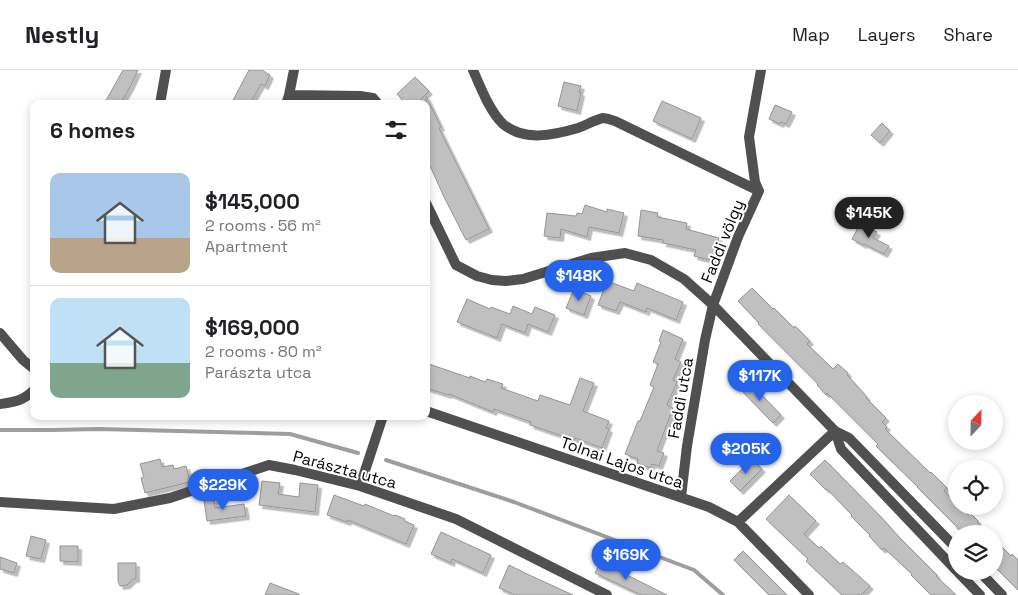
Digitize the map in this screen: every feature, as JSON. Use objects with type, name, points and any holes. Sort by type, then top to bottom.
[{"type":"street","points":[[161,100],[166,70]]},
{"type":"street","points":[[294,70],[288,100],[360,96],[374,100]]},
{"type":"street","points":[[472,70],[496,116],[504,125],[517,132],[530,136],[556,134],[603,118],[615,120],[759,192]]},
{"type":"street","name":"Faddi völgy","points":[[713,305],[738,237],[759,192],[755,182],[749,137],[761,70]]},
{"type":"street","points":[[430,211],[456,265],[477,276],[506,281],[523,279],[591,258],[626,253],[651,260],[684,279],[713,305],[835,431],[849,438],[948,540]]},
{"type":"street","name":"Faddi utca","points":[[681,497],[690,427],[713,305]]},
{"type":"street","points":[[0,333],[30,366]]},
{"type":"street","points":[[0,404],[26,398],[30,394]]},
{"type":"street","name":"Tolnai Lajos utca","points":[[430,413],[709,507],[738,522],[809,595]]},
{"type":"street","points":[[360,486],[382,420]]},
{"type":"street","points":[[738,522],[835,431]]},
{"type":"street","points":[[835,431],[841,449],[948,562]]},
{"type":"street","name":"Parászta utca","points":[[0,502],[114,508],[170,498],[269,466],[295,470],[360,486],[456,519],[607,595]]},
{"type":"street","points":[[966,580],[980,595]]},
{"type":"street","points":[[988,580],[1002,595]]},
{"type":"building","points":[[123,70],[138,70],[122,100],[106,100]]},
{"type":"building","points":[[249,70],[262,70],[270,75],[265,86],[261,84],[252,100],[233,100]]},
{"type":"building","points":[[415,77],[429,91],[420,100],[402,100],[397,94]]},
{"type":"building","points":[[564,82],[581,86],[577,111],[558,106]]},
{"type":"building","points":[[662,101],[701,118],[692,139],[653,121]]},
{"type":"building","points":[[430,104],[441,127],[439,128],[489,229],[466,240],[430,166]]},
{"type":"building","points":[[775,105],[792,112],[786,124],[781,122],[780,124],[769,119]]},
{"type":"building","points":[[882,123],[890,131],[880,143],[871,135]]},
{"type":"building","points":[[585,205],[607,212],[607,209],[624,213],[619,233],[589,227],[587,237],[561,229],[560,238],[544,236],[547,213],[576,216],[577,213],[582,214]]},
{"type":"building","points":[[641,210],[658,213],[657,217],[687,223],[686,229],[719,238],[713,261],[694,256],[696,250],[663,243],[663,240],[638,236]]},
{"type":"building","points":[[860,224],[877,232],[873,238],[889,246],[884,254],[852,239]]},
{"type":"building","points":[[607,281],[634,291],[637,283],[683,302],[676,320],[647,308],[646,312],[620,302],[616,311],[598,305]]},
{"type":"building","points":[[752,288],[810,341],[807,344],[833,369],[838,364],[848,373],[847,375],[866,398],[886,418],[882,422],[887,427],[885,429],[947,488],[944,491],[948,495],[948,515],[972,515],[980,525],[955,525],[876,446],[878,444],[827,393],[826,395],[818,384],[758,324],[738,301]]},
{"type":"building","points":[[574,289],[591,296],[584,315],[566,308]]},
{"type":"building","points":[[467,299],[490,309],[491,307],[510,314],[513,306],[532,314],[535,307],[555,315],[548,332],[528,324],[525,333],[502,324],[497,338],[457,322]]},
{"type":"building","points":[[663,330],[683,339],[675,359],[681,362],[673,380],[677,382],[667,405],[673,408],[657,451],[664,453],[659,466],[652,464],[650,468],[637,463],[638,459],[625,454],[654,387],[650,385],[658,364],[653,362],[661,342],[659,341]]},
{"type":"building","points":[[430,364],[470,378],[470,376],[485,382],[487,379],[503,384],[501,388],[538,401],[540,395],[570,405],[580,378],[594,383],[583,411],[609,421],[606,428],[609,429],[602,448],[530,425],[531,422],[494,409],[493,412],[430,389]]},
{"type":"building","points":[[748,381],[781,415],[773,423],[740,389]]},
{"type":"building","points":[[160,459],[162,467],[173,465],[174,469],[186,466],[190,482],[145,493],[141,478],[144,477],[140,464]]},
{"type":"building","points":[[752,459],[762,469],[740,491],[730,481]]},
{"type":"building","points":[[825,460],[956,595],[931,595],[884,548],[882,550],[852,515],[810,474]]},
{"type":"building","points":[[262,481],[280,483],[278,494],[299,497],[300,483],[318,485],[315,512],[259,505]]},
{"type":"building","points":[[334,495],[395,515],[414,525],[406,544],[348,520],[347,522],[327,515]]},
{"type":"building","points":[[789,495],[816,521],[804,534],[819,548],[821,546],[840,564],[843,562],[870,586],[861,595],[842,595],[766,519]]},
{"type":"building","points":[[214,499],[215,508],[244,504],[246,516],[207,521],[204,501]]},
{"type":"building","points":[[441,532],[491,555],[483,573],[452,559],[451,563],[431,554]]},
{"type":"building","points":[[31,536],[46,540],[41,559],[26,556]]},
{"type":"building","points":[[60,546],[78,546],[78,562],[60,561]]},
{"type":"building","points":[[1003,548],[1018,560],[1018,590],[1003,575]]},
{"type":"building","points":[[743,551],[787,595],[769,595],[734,560]]},
{"type":"building","points":[[0,557],[17,563],[14,573],[0,569]]},
{"type":"building","points":[[118,563],[136,563],[136,579],[133,579],[127,585],[120,586],[118,581]]},
{"type":"building","points":[[600,563],[667,595],[641,595],[595,573]]},
{"type":"building","points":[[509,565],[573,595],[515,595],[499,588]]},
{"type":"building","points":[[270,583],[299,594],[299,595],[265,595]]},
{"type":"waterway","points":[[0,430],[99,429],[290,434],[358,453]]},
{"type":"waterway","points":[[386,460],[514,502],[694,570],[723,595]]}]
